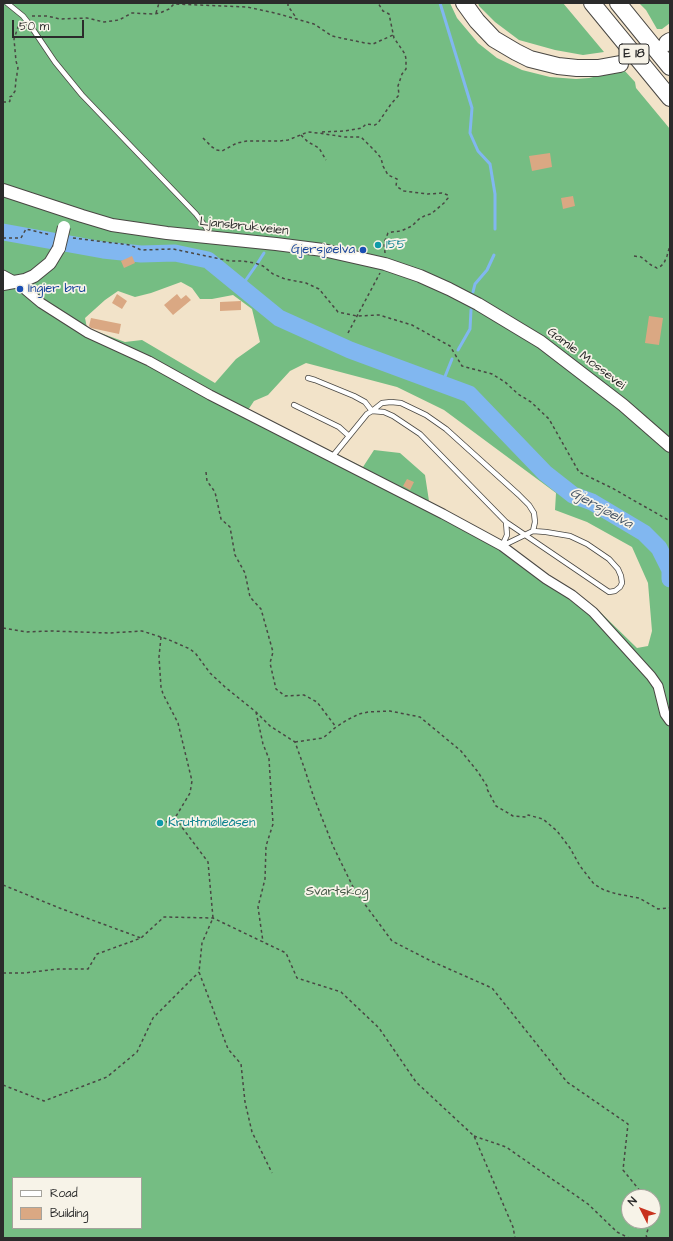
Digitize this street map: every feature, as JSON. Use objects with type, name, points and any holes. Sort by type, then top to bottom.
[{"type":"highway","name":"E 18","points":[[592,3],[670,98]]},
{"type":"highway","name":"E 18","points":[[618,3],[670,67]]},
{"type":"highway","name":"E 18","points":[[468,6],[485,30],[494,39],[530,59],[558,66],[577,68],[598,68],[620,64]]},
{"type":"main road","name":"Ljansbrukveien","points":[[3,190],[112,225],[323,250],[384,264],[430,281],[478,304]]},
{"type":"main road","points":[[3,284],[16,282],[34,276],[50,263],[59,248],[68,212]]},
{"type":"main road","name":"Gamle Mossevei","points":[[478,304],[522,330],[562,357],[641,420],[670,446]]},
{"type":"street","points":[[3,275],[16,282],[41,303],[88,333],[149,361],[210,395],[436,510],[502,546],[546,579],[572,595],[593,612],[651,676],[658,686],[665,714],[670,721]]},
{"type":"lane","points":[[7,3],[22,16],[40,38],[55,62],[77,90],[196,214],[208,230],[209,237]]},
{"type":"lane","points":[[308,378],[354,396],[365,402],[372,411],[384,412],[393,416],[420,434],[506,522],[524,535],[609,592],[620,588],[622,582],[618,569],[609,559],[587,544],[570,536],[533,530],[524,535],[502,546]]},
{"type":"lane","points":[[332,457],[367,414],[382,403],[401,403],[426,415],[446,430],[519,495],[529,505],[534,513],[535,522],[533,530]]},
{"type":"lane","points":[[294,404],[339,427],[349,436]]},
{"type":"lane","points":[[502,546],[506,535],[506,522]]},
{"type":"path","points":[[156,13],[159,3]]},
{"type":"path","points":[[288,3],[288,6],[297,19]]},
{"type":"path","points":[[318,133],[346,132],[362,128],[366,124],[375,125],[378,123],[390,104],[399,95],[398,86],[402,74],[406,69],[405,54],[393,35],[389,14],[383,11],[378,3]]},
{"type":"path","points":[[22,16],[47,16],[60,19],[87,18],[104,22],[119,20],[132,13],[156,13],[169,10],[174,4],[247,7],[314,24],[332,36],[365,43],[372,44],[393,35]]},
{"type":"path","points":[[3,102],[10,101],[9,97],[14,94],[15,90],[18,68],[14,39],[18,26]]},
{"type":"path","points":[[203,138],[212,147],[222,151],[237,143],[247,141],[280,142],[308,132],[345,137],[360,137],[381,158],[388,175],[397,179],[396,186],[404,191],[428,194],[446,194],[449,197],[431,214],[419,219],[412,226],[401,231],[392,232],[386,236],[384,243],[384,264],[348,333]]},
{"type":"path","points":[[301,135],[308,142],[319,148],[326,160]]},
{"type":"path","points":[[3,238],[21,237],[25,230]]},
{"type":"path","points":[[117,243],[130,245],[141,250],[173,249],[202,254],[212,258],[257,264],[273,274],[319,289],[338,312],[357,316],[379,315],[412,325],[450,346],[462,366],[492,374],[531,402],[549,419],[579,472],[612,488],[670,521]]},
{"type":"path","points":[[634,256],[641,257],[651,266],[657,268],[664,263],[668,256],[670,245]]},
{"type":"path","points":[[206,472],[207,481],[215,492],[221,518],[230,527],[235,556],[245,573],[250,596],[261,609],[273,652],[270,663],[276,689],[286,696],[304,696],[317,702],[336,727]]},
{"type":"path","points":[[3,628],[26,632],[51,631],[109,633],[142,631],[190,649],[196,654],[210,673],[256,712],[270,726],[295,742],[306,770],[313,795],[333,846],[355,892],[392,941],[430,961],[492,988],[567,1082],[628,1124],[623,1170],[639,1189]]},
{"type":"path","points":[[160,637],[159,657],[161,687],[178,723],[192,781],[190,793],[175,818],[162,824]]},
{"type":"path","points":[[295,742],[323,738],[336,727],[359,714],[368,712],[390,711],[420,717],[461,751],[487,786],[487,790],[496,806],[513,816],[526,817],[528,815],[544,819],[557,831],[594,884],[604,890],[639,898],[658,908],[670,908]]},
{"type":"path","points":[[256,712],[263,744],[269,759],[273,824],[266,846],[265,879],[258,907],[263,943]]},
{"type":"path","points":[[175,818],[208,862],[213,918],[202,943],[198,972],[228,1049],[241,1064],[245,1102],[252,1132],[272,1173]]},
{"type":"path","points":[[3,885],[62,909],[141,938]]},
{"type":"path","points":[[3,973],[24,973],[58,969],[88,968],[97,954],[141,938],[164,917],[213,918],[286,953],[297,978],[341,992],[379,1028],[416,1082],[474,1136],[513,1227],[515,1238]]},
{"type":"path","points":[[3,1085],[44,1101],[107,1077],[137,1052],[153,1018],[198,972]]},
{"type":"path","points":[[474,1136],[506,1147],[588,1204],[617,1232],[630,1238]]},
{"type":"green space","name":"Svartskog","points":[[3,3],[450,3],[457,18],[478,43],[497,58],[522,70],[550,77],[576,79],[589,78],[624,70],[635,82],[636,88],[670,129],[670,1238],[3,1238]],"holes":[[[181,282],[192,288],[200,299],[212,299],[233,295],[252,309],[260,342],[236,359],[215,383],[142,340],[125,342],[87,328],[85,318],[105,300],[118,291],[135,297]],[[306,363],[397,387],[444,410],[556,493],[555,510],[587,522],[632,547],[648,583],[652,631],[648,646],[637,648],[599,611],[504,543],[429,501],[425,475],[400,453],[374,450],[363,467],[248,410],[254,401],[268,395],[290,371]]]},
{"type":"green space","points":[[478,3],[563,3],[604,52],[583,55],[555,50],[519,40],[495,22],[479,6]]},
{"type":"green space","points":[[639,3],[670,3],[670,23],[662,29],[657,29],[646,10]]},
{"type":"building","points":[[550,153],[552,167],[532,171],[529,156]]},
{"type":"building","points":[[573,196],[575,206],[563,209],[561,198]]},
{"type":"building","points":[[132,256],[135,263],[124,268],[121,261]]},
{"type":"building","points":[[117,294],[127,301],[122,309],[112,303]]},
{"type":"building","points":[[177,294],[181,299],[186,295],[191,300],[173,315],[164,305]]},
{"type":"building","points":[[241,301],[241,310],[220,311],[220,302]]},
{"type":"building","points":[[649,316],[663,318],[659,345],[645,343]]},
{"type":"building","points":[[91,318],[121,324],[119,334],[91,328],[89,326]]},
{"type":"building","points":[[407,479],[414,482],[410,490],[403,486]]},
{"type":"waterway","points":[[440,3],[472,108],[470,133],[478,151],[490,164],[495,194],[495,229]]},
{"type":"waterway","name":"Gjersjøelva","points":[[3,232],[103,250],[141,254],[175,253],[208,260],[279,318],[350,350],[469,394],[545,473],[573,495],[592,502],[644,533],[659,548],[670,570],[670,579]]},
{"type":"waterway","points":[[241,287],[264,253]]},
{"type":"waterway","points":[[473,292],[475,284],[487,270],[494,255]]},
{"type":"waterway","points":[[458,350],[470,329],[471,310]]},
{"type":"waterway","points":[[442,384],[452,359]]},
{"type":"place","name":"155","points":[[378,245]]},
{"type":"place","name":"Gjersjøelva","points":[[363,250]]},
{"type":"place","name":"Ingier bru","points":[[20,289]]},
{"type":"place","name":"Kruttmølleåsen","points":[[160,823]]}]
